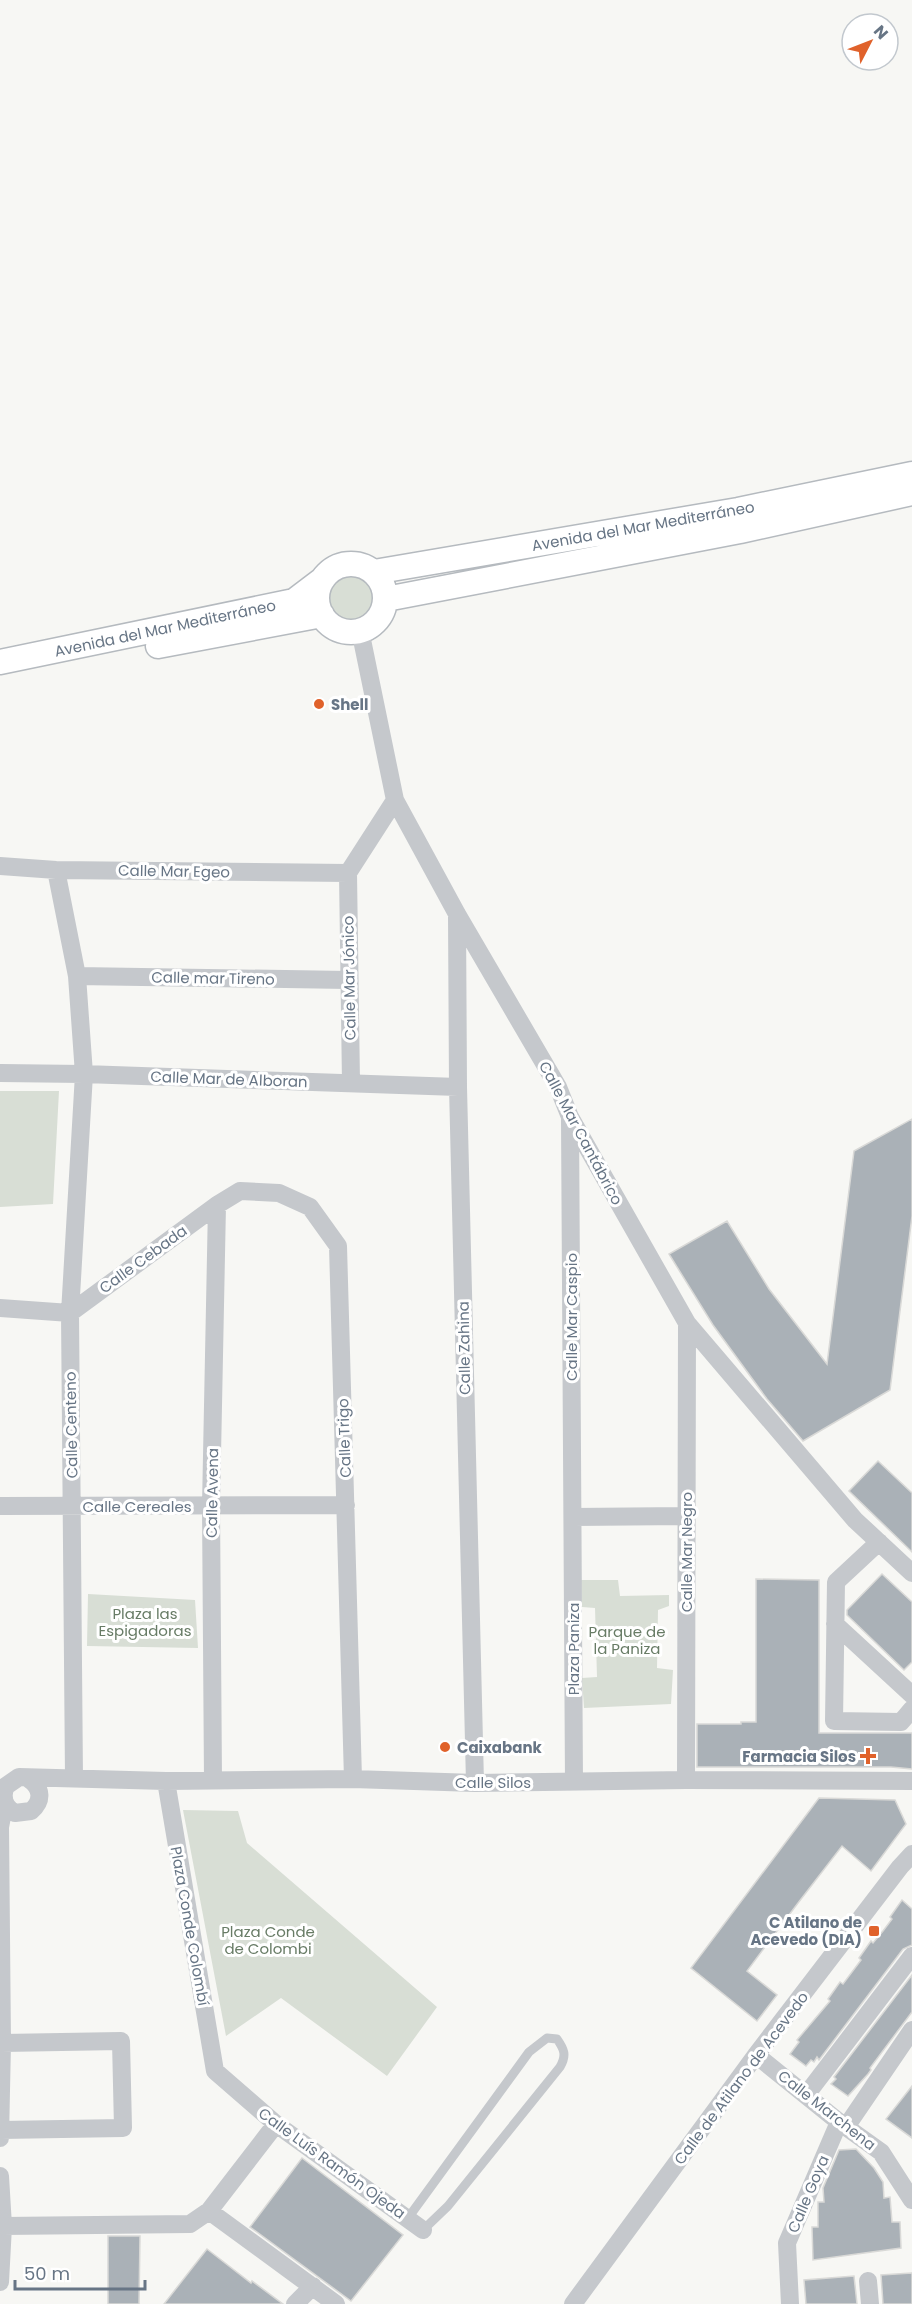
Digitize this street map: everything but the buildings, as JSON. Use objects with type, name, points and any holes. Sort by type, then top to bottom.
[{"type":"main road","name":"Avenida del Mar Mediterráneo","points":[[374,572],[738,510],[912,474]]},
{"type":"main road","name":"Avenida del Mar Mediterráneo","points":[[386,599],[718,536],[912,494]]},
{"type":"main road","points":[[352,563],[374,572],[384,589],[386,599],[378,619],[370,626],[350,632],[330,624],[322,615],[317,597],[322,579],[341,565],[352,563]]},
{"type":"main road","name":"Avenida del Mar Mediterráneo","points":[[0,662],[294,601],[322,579]]},
{"type":"main road","name":"Avenida del Mar Mediterráneo","points":[[0,678],[297,618],[322,615]]},
{"type":"street","name":"Calle Mar Cantábrico","points":[[360,630],[394,800],[457,914],[558,1087],[570,1117],[687,1323],[855,1520],[912,1573]]},
{"type":"street","points":[[348,873],[394,800]]},
{"type":"street","name":"Calle Mar Egeo","points":[[0,866],[56,870],[348,873]]},
{"type":"street","name":"Calle Centeno","points":[[56,870],[77,976],[84,1074],[69,1313],[74,1778]]},
{"type":"street","name":"Calle Mar Jónico","points":[[348,873],[351,1083]]},
{"type":"street","name":"Calle Zahina","points":[[457,914],[458,1087],[475,1783]]},
{"type":"street","name":"Calle mar Tireno","points":[[77,976],[348,980]]},
{"type":"street","name":"Calle Mar de Alboran","points":[[0,1073],[458,1087]]},
{"type":"street","name":"Calle Mar Caspio","points":[[570,1117],[573,1517]]},
{"type":"street","name":"Calle Trigo","points":[[217,1205],[240,1191],[279,1192],[310,1207],[338,1246],[353,1779]]},
{"type":"street","name":"Calle Cebada","points":[[69,1313],[217,1205]]},
{"type":"street","name":"Calle Avena","points":[[213,1780],[211,1506],[217,1205]]},
{"type":"street","points":[[0,1308],[69,1313]]},
{"type":"street","name":"Calle Mar Negro","points":[[686,1780],[687,1323]]},
{"type":"street","name":"Calle Cereales","points":[[0,1506],[346,1505]]},
{"type":"street","points":[[573,1517],[686,1516]]},
{"type":"street","name":"Plaza Paniza","points":[[573,1517],[574,1782]]},
{"type":"street","points":[[879,1542],[836,1582],[834,1722],[901,1722],[912,1709]]},
{"type":"street","points":[[835,1624],[912,1695]]},
{"type":"street","points":[[0,1828],[21,1814],[31,1811],[38,1803],[74,1778]]},
{"type":"street","name":"Calle Silos","points":[[8,1786],[74,1778],[166,1781],[353,1779],[475,1783],[686,1780],[912,1781]]},
{"type":"street","name":"Plaza Conde Colombí","points":[[166,1781],[215,2071]]},
{"type":"street","points":[[8,1786],[37,1786],[38,1803]]},
{"type":"street","points":[[8,1786],[11,1810],[21,1814]]},
{"type":"street","points":[[2,2043],[121,2041],[123,2128],[1,2134],[0,1828],[8,1786]]},
{"type":"street","name":"Calle de Atilano de Acevedo","points":[[573,2304],[756,2055],[912,1854]]},
{"type":"street","points":[[806,2095],[912,1956]]},
{"type":"street","name":"Calle Goya","points":[[790,2304],[787,2243],[843,2124],[909,2042]]},
{"type":"street","name":"Calle Marchena","points":[[756,2055],[881,2152],[912,2200]]},
{"type":"street","name":"Calle Luís Ramón Ojeda","points":[[215,2071],[276,2124],[423,2230]]},
{"type":"street","points":[[3,2226],[190,2224],[209,2211],[276,2124]]},
{"type":"street","points":[[0,2176],[3,2226],[0,2282]]},
{"type":"street","points":[[209,2211],[336,2304]]},
{"type":"street","points":[[868,2281],[870,2304]]},
{"type":"street","points":[[295,2304],[313,2286]]},
{"type":"lane","points":[[408,2218],[529,2052],[547,2038],[557,2039],[564,2049],[565,2058],[560,2067],[448,2206],[423,2230]]},
{"type":"green space","points":[[352,572],[362,574],[370,580],[376,588],[378,598],[376,608],[370,616],[362,622],[352,624],[342,622],[334,616],[328,608],[326,598],[328,588],[334,580],[342,574]]},
{"type":"green space","points":[[0,1091],[59,1091],[53,1204],[0,1207]]},
{"type":"green space","name":"Parque de la Paniza","points":[[581,1580],[618,1580],[620,1596],[669,1595],[669,1606],[658,1610],[657,1668],[673,1670],[671,1704],[584,1708],[582,1678],[597,1677],[595,1608],[582,1607]]},
{"type":"green space","name":"Plaza las Espigadoras","points":[[88,1594],[195,1600],[198,1648],[87,1646]]},
{"type":"green space","name":"Plaza Conde de Colombi","points":[[183,1810],[238,1811],[247,1843],[437,2007],[387,2076],[281,1998],[226,2036]]},
{"type":"place","name":"Shell","points":[[319,704]]},
{"type":"place","name":"Caixabank","points":[[445,1747]]},
{"type":"place","name":"Farmacia Silos","points":[[868,1756]]},
{"type":"place","name":"C Atilano de Acevedo (DIA)","points":[[874,1931]]}]
